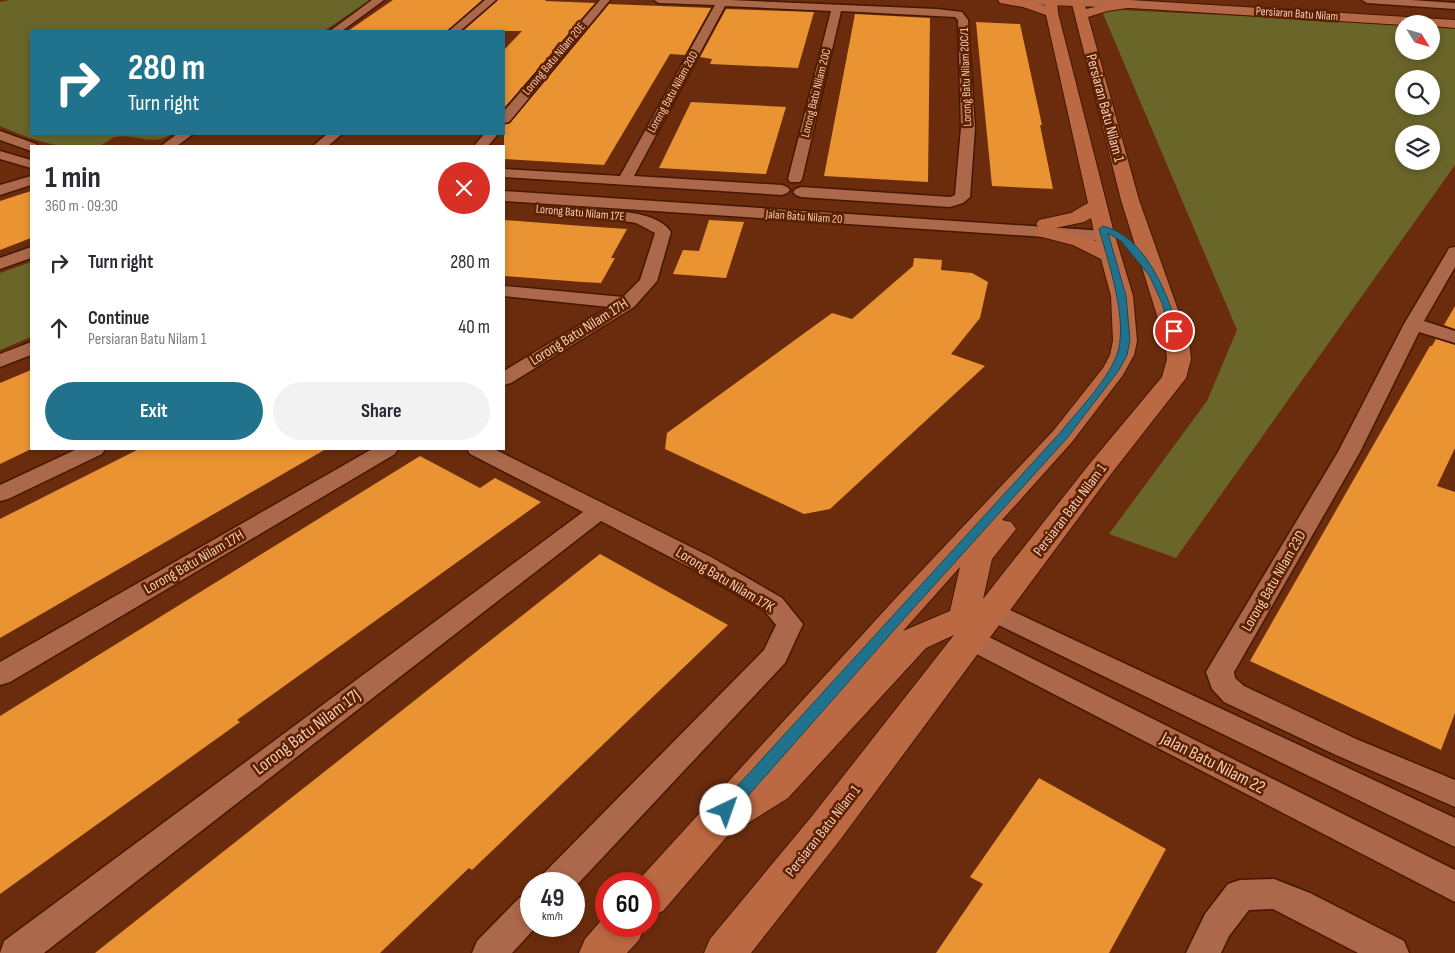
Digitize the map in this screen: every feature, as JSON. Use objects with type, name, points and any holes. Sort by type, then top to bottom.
[{"type":"main road","points":[[1004,0],[1026,4],[1052,5]]},
{"type":"main road","name":"Persiaran Batu Nilam","points":[[1019,0],[1052,5],[1078,6],[1134,2],[1259,4],[1455,16]]},
{"type":"main road","name":"Persiaran Batu Nilam","points":[[1134,2],[1455,24]]},
{"type":"main road","name":"Persiaran Batu Nilam 1","points":[[660,885],[905,608],[1063,436],[1114,370],[1122,355],[1125,340],[1122,296],[1109,239],[1098,205],[1052,5]]},
{"type":"main road","name":"Persiaran Batu Nilam 1","points":[[725,953],[826,828],[976,622],[1174,378],[1179,359],[1177,341],[1166,303],[1153,274],[1130,200],[1078,6]]},
{"type":"main road","points":[[1045,228],[1095,246],[1109,239],[1123,225],[1130,200]]},
{"type":"main road","points":[[1045,228],[1077,218],[1098,205]]},
{"type":"main road","points":[[1109,239],[1132,247],[1153,274]]},
{"type":"main road","points":[[713,824],[775,787],[914,640],[976,622],[968,596],[978,557],[1058,463],[1063,436]]},
{"type":"main road","points":[[600,953],[614,937]]},
{"type":"street","points":[[336,30],[378,0]]},
{"type":"street","points":[[455,30],[491,0]]},
{"type":"street","name":"Lorong Batu Nilam 20E","points":[[505,118],[605,0]]},
{"type":"street","name":"Lorong Batu Nilam 20C/1","points":[[659,0],[937,12],[958,14],[963,20],[968,128],[962,198],[950,202],[798,186]]},
{"type":"street","points":[[1367,0],[1455,6]]},
{"type":"street","name":"Lorong Batu Nilam 20D","points":[[624,181],[722,3]]},
{"type":"street","name":"Lorong Batu Nilam 20C","points":[[798,186],[837,8]]},
{"type":"street","points":[[0,135],[30,147]]},
{"type":"street","points":[[170,145],[184,135]]},
{"type":"street","points":[[321,145],[334,135]]},
{"type":"street","points":[[482,145],[490,135]]},
{"type":"street","points":[[0,155],[30,164]]},
{"type":"street","points":[[0,169],[30,176]]},
{"type":"street","points":[[505,173],[782,190],[798,186],[809,206],[792,210],[723,205],[686,208]]},
{"type":"street","points":[[0,190],[30,180]]},
{"type":"street","name":"Jalan Batu Nilam 20","points":[[505,184],[809,206],[1045,228],[1109,239]]},
{"type":"street","points":[[768,203],[782,190]]},
{"type":"street","name":"Jalan Batu Nilam 20","points":[[505,196],[1045,228]]},
{"type":"street","name":"Lorong Batu Nilam 17E","points":[[505,206],[625,216],[656,225]]},
{"type":"street","name":"Lorong Batu Nilam 17H","points":[[505,378],[628,303],[648,281],[663,232],[656,225]]},
{"type":"street","points":[[0,264],[30,252]]},
{"type":"street","name":"Lorong Batu Nilam 23D","points":[[1455,252],[1413,324],[1349,452],[1220,672],[1222,682],[1234,694],[1455,794]]},
{"type":"street","points":[[505,291],[628,303]]},
{"type":"street","points":[[1413,324],[1455,336]]},
{"type":"street","points":[[0,361],[30,348]]},
{"type":"street","points":[[0,494],[92,450]]},
{"type":"street","name":"Lorong Batu Nilam 17H","points":[[0,675],[385,450]]},
{"type":"street","name":"Lorong Batu Nilam 17K","points":[[480,450],[702,563],[773,604],[790,624],[775,656],[568,872]]},
{"type":"street","name":"Lorong Batu Nilam 17J","points":[[16,953],[599,511]]},
{"type":"street","points":[[976,622],[1455,833]]},
{"type":"street","name":"Jalan Batu Nilam 22","points":[[976,622],[1455,887]]},
{"type":"street","points":[[1210,939],[1240,895],[1274,894],[1298,904],[1392,953]]},
{"type":"street","points":[[489,953],[520,921]]},
{"type":"shaded area","points":[[10,0],[370,0],[325,30],[30,30],[30,135],[170,135],[165,138],[150,140],[122,136],[115,137],[100,145],[56,145],[24,136],[0,126],[0,2]]},
{"type":"shaded area","points":[[1101,9],[1395,24],[1395,60],[1440,60],[1440,27],[1455,28],[1455,165],[1176,558],[1109,534],[1207,401],[1237,330]]},
{"type":"shaded area","points":[[30,262],[30,337],[0,350],[0,273]]},
{"type":"building","points":[[393,0],[482,0],[448,30],[349,30]]},
{"type":"building","points":[[498,0],[595,3],[505,107],[505,49],[522,31],[464,30]]},
{"type":"building","points":[[609,4],[711,8],[685,55],[670,54],[604,165],[505,159],[505,125],[510,123]]},
{"type":"building","points":[[726,9],[814,12],[798,68],[710,64],[712,59],[700,57]]},
{"type":"building","points":[[855,14],[930,18],[928,182],[824,176]]},
{"type":"building","points":[[976,22],[1020,24],[1042,125],[1040,125],[1053,189],[992,186]]},
{"type":"building","points":[[691,102],[786,107],[766,174],[659,168]]},
{"type":"building","points":[[30,191],[30,238],[0,250],[0,201]]},
{"type":"building","points":[[505,220],[627,229],[611,258],[615,258],[601,283],[505,276]]},
{"type":"building","points":[[709,220],[744,222],[726,278],[673,274],[683,250],[699,251]]},
{"type":"building","points":[[914,258],[942,260],[941,270],[972,273],[988,282],[980,318],[951,354],[985,366],[830,509],[804,514],[665,449],[667,433],[832,313],[852,319],[913,266]]},
{"type":"building","points":[[1455,306],[1455,329],[1444,325]]},
{"type":"building","points":[[1436,339],[1455,345],[1455,448],[1437,486],[1455,492],[1455,713],[1441,750],[1250,661],[1430,346],[1432,346]]},
{"type":"building","points":[[30,370],[30,449],[0,464],[0,383]]},
{"type":"building","points":[[137,450],[324,450],[0,638],[0,519]]},
{"type":"building","points":[[420,456],[480,488],[495,478],[541,502],[237,720],[240,722],[0,894],[0,716]]},
{"type":"building","points":[[600,554],[728,625],[472,870],[469,868],[380,953],[95,953]]},
{"type":"building","points":[[1039,778],[1166,849],[1109,953],[936,953],[983,884],[970,877]]},
{"type":"route","points":[[726,810],[905,608],[1063,436],[1114,370],[1122,355],[1125,340],[1122,296],[1103,229],[1115,232],[1132,247],[1153,274],[1166,303],[1174,331]]}]
